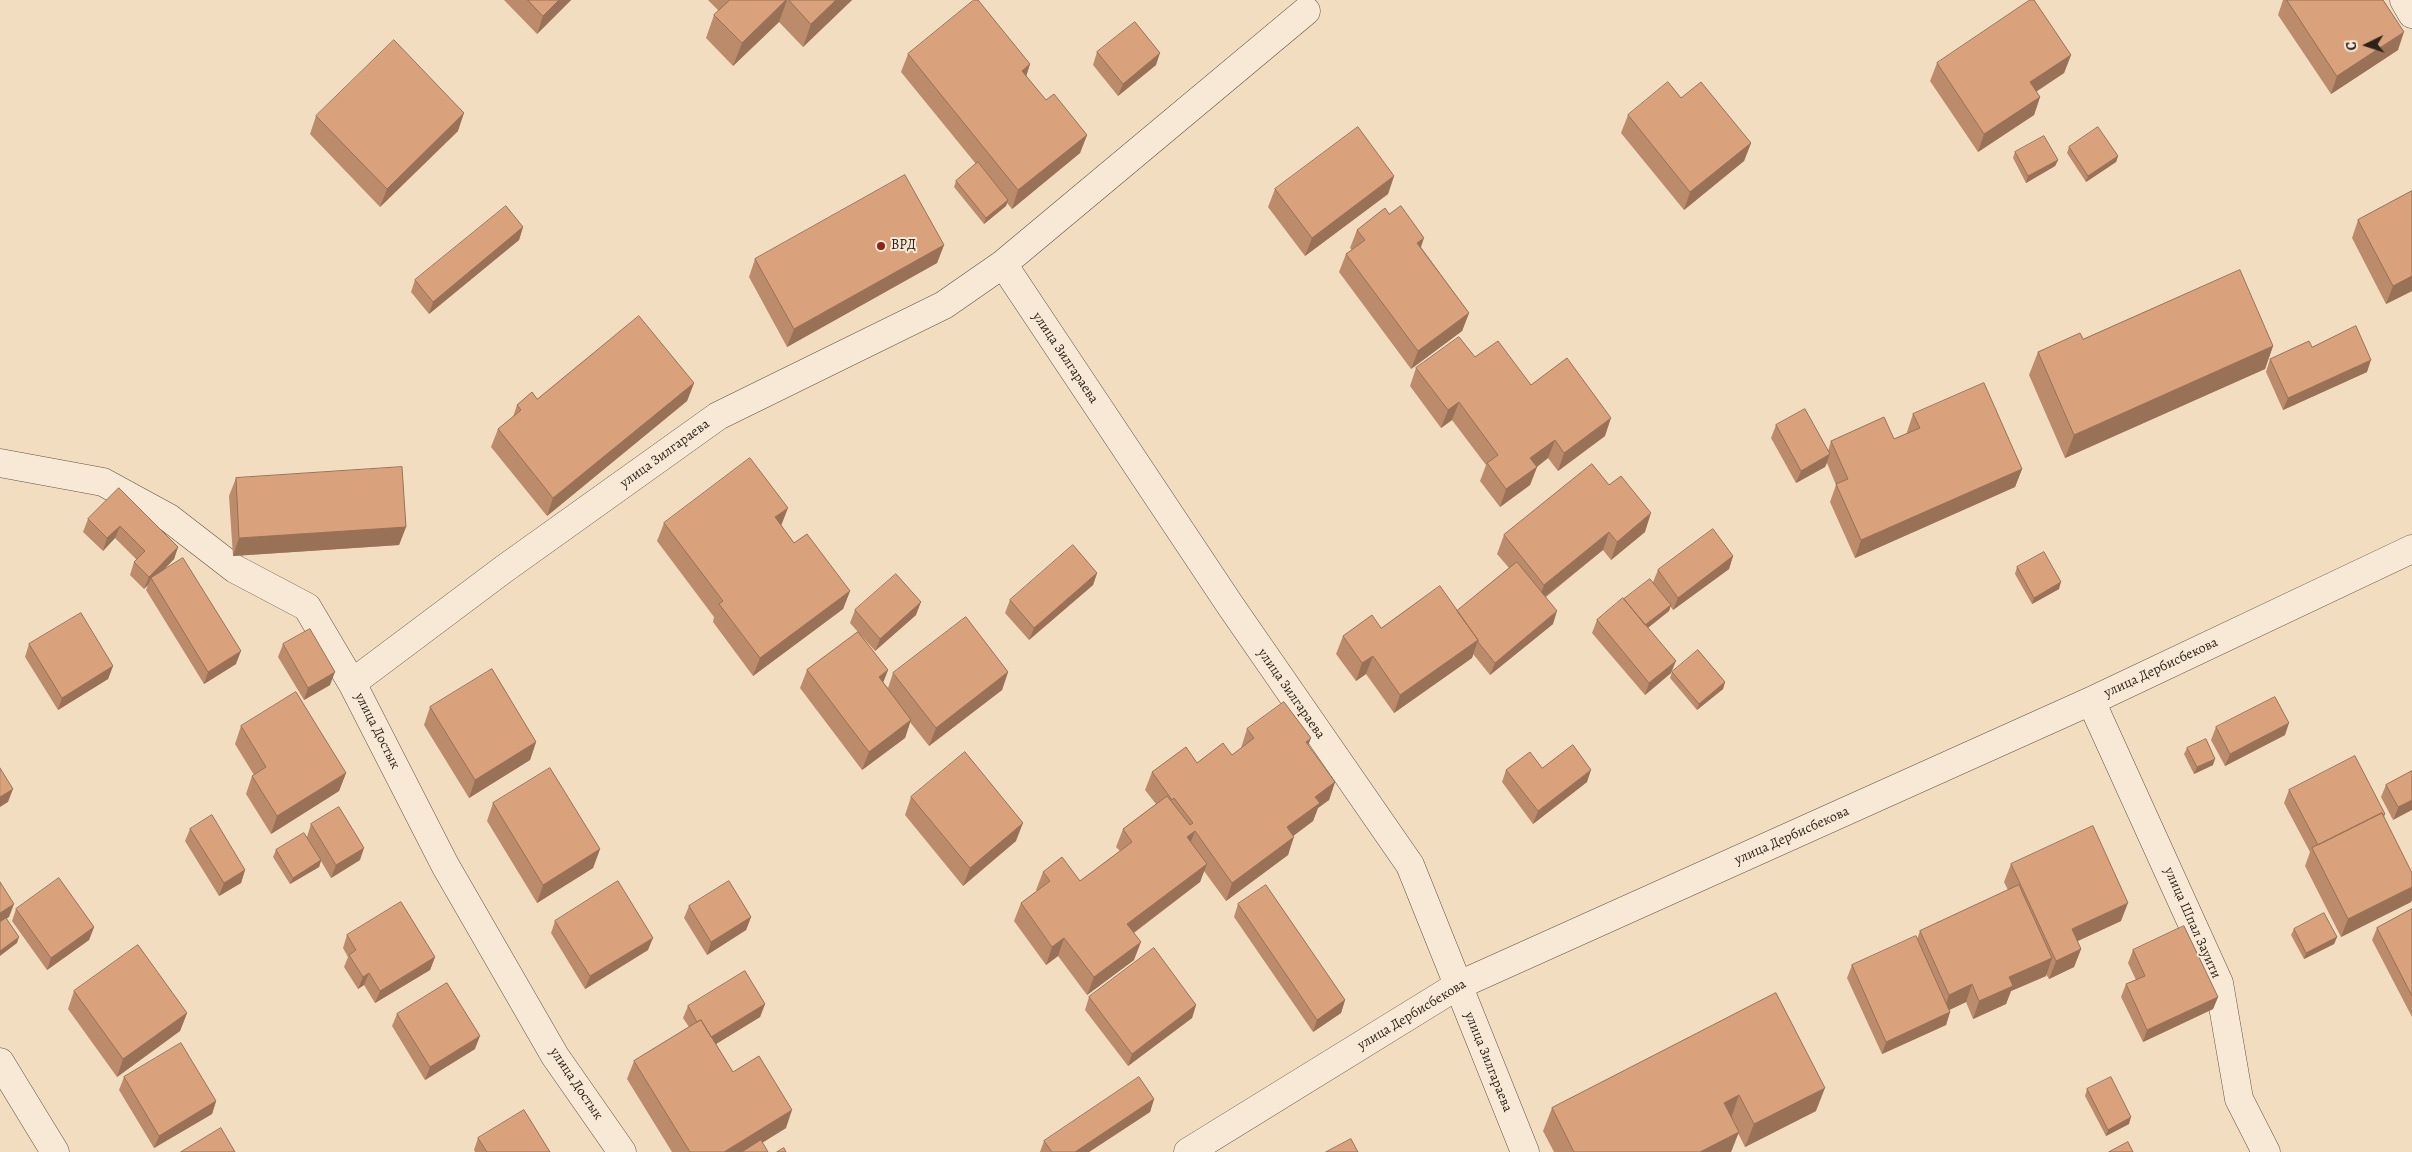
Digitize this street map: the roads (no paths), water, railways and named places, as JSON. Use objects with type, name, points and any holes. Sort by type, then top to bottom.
[{"type":"street","points":[[2404,0],[2412,14]]},
{"type":"street","name":"улица Зилгараева","points":[[352,683],[504,570],[718,416],[944,305],[1003,264],[1306,10]]},
{"type":"street","name":"улица Зилгараева","points":[[1003,264],[1230,605],[1410,865],[1525,1152]]},
{"type":"street","name":"улица Достык","points":[[0,463],[103,482],[169,518],[235,569],[307,607],[352,683],[445,865],[555,1056],[622,1152]]},
{"type":"street","name":"улица Дербисбекова","points":[[1188,1152],[1457,986],[2092,701],[2412,549]]},
{"type":"street","name":"улица Шпал Зауити","points":[[2092,701],[2219,982],[2239,1100],[2266,1152]]},
{"type":"street","points":[[0,1062],[55,1152]]},
{"type":"place","name":"ВРД","points":[[881,246]]}]
